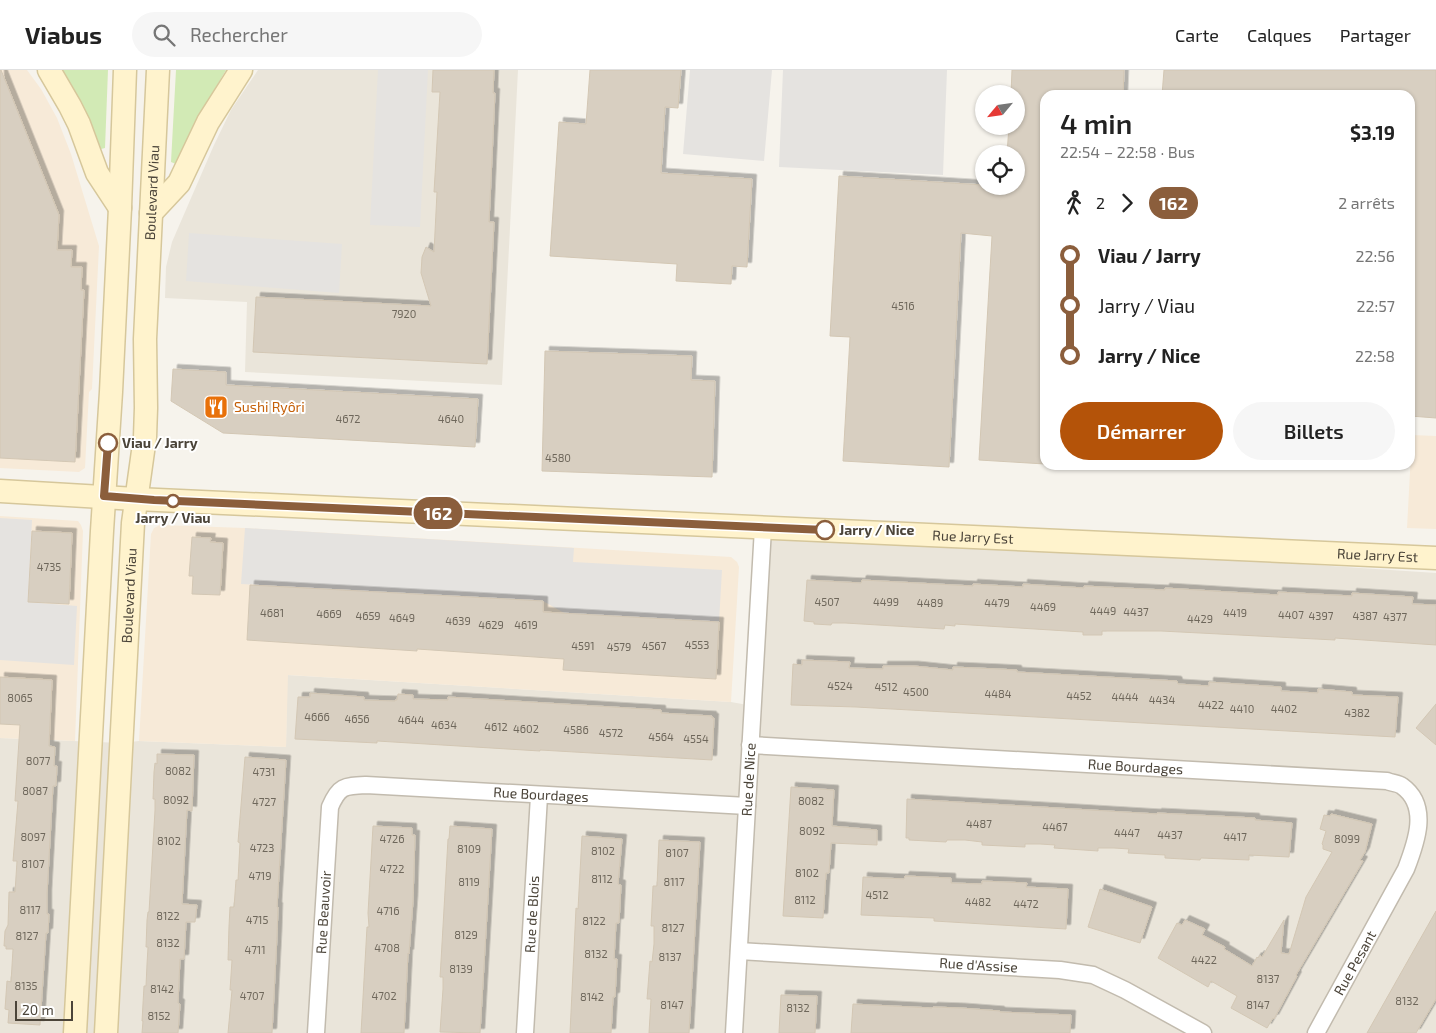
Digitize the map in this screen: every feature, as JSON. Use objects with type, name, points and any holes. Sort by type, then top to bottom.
[{"type":"main road","points":[[49,70],[79,124],[97,173],[120,208]]},
{"type":"main road","points":[[74,1033],[120,208],[125,70]]},
{"type":"main road","name":"Boulevard Viau","points":[[106,1033],[134,522],[146,408],[146,339],[158,70]]},
{"type":"main road","points":[[151,213],[179,183],[208,122],[241,70]]},
{"type":"main road","name":"Rue Jarry Est","points":[[0,491],[136,499],[1436,558]]},
{"type":"street","name":"Rue de Nice","points":[[734,1033],[763,528]]},
{"type":"street","name":"Rue Bourdages","points":[[750,745],[1387,781],[1400,785],[1413,796],[1418,812],[1418,831],[1415,845],[1394,893]]},
{"type":"street","name":"Rue Bourdages","points":[[336,793],[349,786],[366,785],[538,796],[747,806]]},
{"type":"street","name":"Rue Beauvoir","points":[[316,1033],[330,807],[336,793]]},
{"type":"street","name":"Rue de Blois","points":[[525,1033],[538,796]]},
{"type":"street","name":"Rue Pesant","points":[[1316,1033],[1394,893]]},
{"type":"street","name":"Rue d'Assise","points":[[739,951],[1060,970],[1093,975],[1203,1033]]},
{"type":"shaded area","points":[[0,70],[27,70],[41,89],[57,118],[71,154],[99,246],[92,389],[89,392],[85,468],[79,472],[0,468]]},
{"type":"shaded area","points":[[258,70],[518,70],[502,385],[245,372],[247,302],[165,298],[166,267],[172,242],[231,110]]},
{"type":"shaded area","points":[[378,70],[428,70],[420,227],[370,225]]},
{"type":"shaded area","points":[[690,70],[772,70],[764,161],[683,154]]},
{"type":"shaded area","points":[[783,70],[947,70],[943,175],[779,167]]},
{"type":"shaded area","points":[[189,233],[342,244],[339,293],[186,281]]},
{"type":"shaded area","points":[[1415,435],[1436,436],[1436,529],[1407,528],[1410,470],[1415,470]]},
{"type":"shaded area","points":[[0,516],[78,521],[83,531],[75,741],[0,738]]},
{"type":"shaded area","points":[[0,518],[32,520],[28,602],[77,606],[74,665],[0,660]]},
{"type":"shaded area","points":[[160,525],[245,528],[731,557],[737,562],[739,567],[731,702],[288,675],[286,747],[139,741],[151,534],[154,528]]},
{"type":"shaded area","points":[[245,528],[574,548],[573,562],[722,570],[719,622],[566,614],[543,601],[241,584]]},
{"type":"shaded area","points":[[763,528],[1436,573],[1436,1033],[0,1033],[0,738],[286,747],[287,675],[731,702],[753,706]]},
{"type":"green space","points":[[63,70],[108,70],[105,148],[101,149],[86,112]]},
{"type":"green space","points":[[176,70],[226,70],[193,126],[176,164],[171,162]]},
{"type":"building","points":[[0,70],[59,215],[57,250],[72,250],[71,267],[82,267],[81,290],[84,290],[75,462],[0,458]]},
{"type":"building","points":[[433,70],[494,70],[493,93],[495,93],[489,222],[494,222],[487,364],[253,352],[256,297],[431,306],[421,273],[422,257],[426,247],[434,252],[437,192],[434,192],[440,92],[432,92]]},
{"type":"building","points":[[590,70],[681,70],[678,108],[665,107],[661,173],[752,179],[747,267],[732,266],[731,284],[676,281],[677,264],[550,256],[559,122],[586,124]]},
{"type":"building","points":[[1012,70],[1124,70],[1123,90],[1040,90],[1040,464],[979,460],[992,236],[961,233],[949,467],[843,461],[850,337],[830,336],[839,176],[975,184],[975,195],[1025,195],[1025,145],[1008,145],[1008,135],[1025,135],[1025,85],[1011,85]]},
{"type":"building","points":[[1164,70],[1436,70],[1436,418],[1415,416],[1415,90],[1162,90]]},
{"type":"building","points":[[545,351],[692,356],[691,380],[715,381],[712,477],[542,471]]},
{"type":"building","points":[[173,369],[226,372],[226,385],[478,399],[475,447],[223,433],[171,401]]},
{"type":"building","points":[[32,531],[72,533],[69,604],[28,602]]},
{"type":"building","points":[[192,537],[211,538],[210,542],[223,543],[220,595],[192,594],[193,576],[189,576]]},
{"type":"building","points":[[807,580],[861,583],[862,580],[973,586],[973,584],[1023,587],[1023,584],[1084,588],[1084,586],[1165,590],[1165,588],[1278,595],[1278,592],[1352,596],[1352,593],[1413,597],[1412,604],[1436,605],[1436,645],[1335,638],[1335,640],[1161,631],[1102,631],[1102,635],[1083,635],[1083,632],[955,624],[955,626],[945,625],[944,629],[845,623],[832,623],[831,625],[814,624],[814,622],[804,621]]},
{"type":"building","points":[[250,585],[543,601],[543,612],[719,622],[716,679],[563,670],[564,659],[247,640]]},
{"type":"building","points":[[802,660],[850,662],[849,668],[883,669],[883,666],[914,666],[953,670],[953,667],[1017,670],[1017,672],[1177,681],[1178,684],[1209,686],[1209,682],[1281,687],[1281,691],[1318,693],[1318,689],[1352,692],[1352,695],[1398,697],[1395,737],[791,705],[793,664],[802,665]]},
{"type":"building","points":[[0,677],[52,680],[49,746],[55,747],[54,766],[57,766],[56,786],[53,786],[47,894],[48,933],[46,933],[40,1025],[8,1023],[9,1010],[5,1009],[7,981],[11,982],[13,949],[6,949],[6,946],[4,946],[5,931],[8,925],[9,892],[15,892],[17,861],[13,861],[18,801],[15,801],[20,725],[0,724]]},
{"type":"building","points":[[310,693],[364,697],[364,700],[395,701],[398,694],[413,695],[413,699],[448,700],[448,697],[661,710],[661,713],[712,716],[714,718],[712,760],[377,741],[377,743],[295,739],[298,697],[310,697]]},
{"type":"building","points":[[1436,704],[1436,745],[1416,728]]},
{"type":"building","points":[[157,754],[194,755],[192,811],[187,810],[182,904],[197,905],[195,922],[186,922],[184,959],[180,959],[178,1033],[142,1033],[148,947],[146,947],[147,920],[155,810],[155,799],[153,799],[154,772],[155,763],[157,764]]},
{"type":"building","points":[[245,757],[286,760],[272,1033],[228,1033],[232,990],[230,990],[232,960],[228,960],[230,907],[234,907],[236,880],[238,880],[240,843],[238,842]]},
{"type":"building","points":[[791,787],[834,790],[832,826],[877,830],[877,845],[831,843],[829,873],[826,873],[823,918],[783,916]]},
{"type":"building","points":[[907,799],[1255,818],[1255,820],[1292,823],[1289,857],[1249,855],[1249,860],[1201,858],[1200,860],[1165,858],[1165,855],[1128,853],[1129,849],[1098,848],[1098,851],[1054,848],[1055,845],[1040,844],[1025,844],[1025,847],[982,845],[982,842],[965,840],[947,840],[946,842],[909,840],[909,838],[906,838]]},
{"type":"building","points":[[1331,814],[1372,824],[1365,852],[1360,860],[1363,861],[1296,975],[1274,1019],[1267,1028],[1231,1008],[1237,996],[1211,981],[1208,987],[1158,958],[1177,923],[1182,925],[1185,920],[1205,929],[1202,935],[1225,947],[1224,949],[1252,966],[1257,957],[1260,955],[1262,957],[1284,920],[1281,953],[1289,954],[1306,897],[1332,852],[1323,849],[1322,844],[1326,831],[1320,829],[1324,815],[1330,816]]},
{"type":"building","points":[[373,826],[412,828],[412,835],[415,835],[413,901],[404,1033],[361,1033],[367,927],[369,927],[368,913]]},
{"type":"building","points":[[450,826],[492,829],[480,1033],[440,1032],[443,977],[440,977]]},
{"type":"building","points":[[582,836],[622,839],[618,884],[621,885],[619,923],[616,923],[614,959],[617,959],[615,997],[613,997],[611,1033],[570,1033],[576,908],[578,909]]},
{"type":"building","points":[[659,840],[700,842],[689,1033],[649,1033],[651,999],[647,999],[650,961],[652,962],[654,944],[654,926],[651,926],[653,886],[657,886]]},
{"type":"building","points":[[905,876],[951,878],[951,883],[982,884],[982,881],[1027,883],[1026,887],[1068,889],[1066,929],[934,921],[934,918],[861,915],[863,877],[904,879]]},
{"type":"building","points":[[1100,889],[1152,907],[1140,943],[1088,927]]},
{"type":"building","points":[[1436,911],[1436,999],[1416,1033],[1367,1033]]},
{"type":"building","points":[[781,995],[817,996],[815,1033],[779,1033]]},
{"type":"building","points":[[853,1004],[1071,1015],[1070,1033],[851,1033]]},
{"type":"bus line","name":"162","points":[[108,443],[104,496],[154,500],[825,530]]},
{"type":"place","name":"Sushi Ryôri","points":[[216,407]]},
{"type":"place","name":"Viau / Jarry","points":[[108,443]]},
{"type":"place","name":"Jarry / Viau","points":[[173,501]]},
{"type":"place","name":"Jarry / Nice","points":[[825,530]]}]
